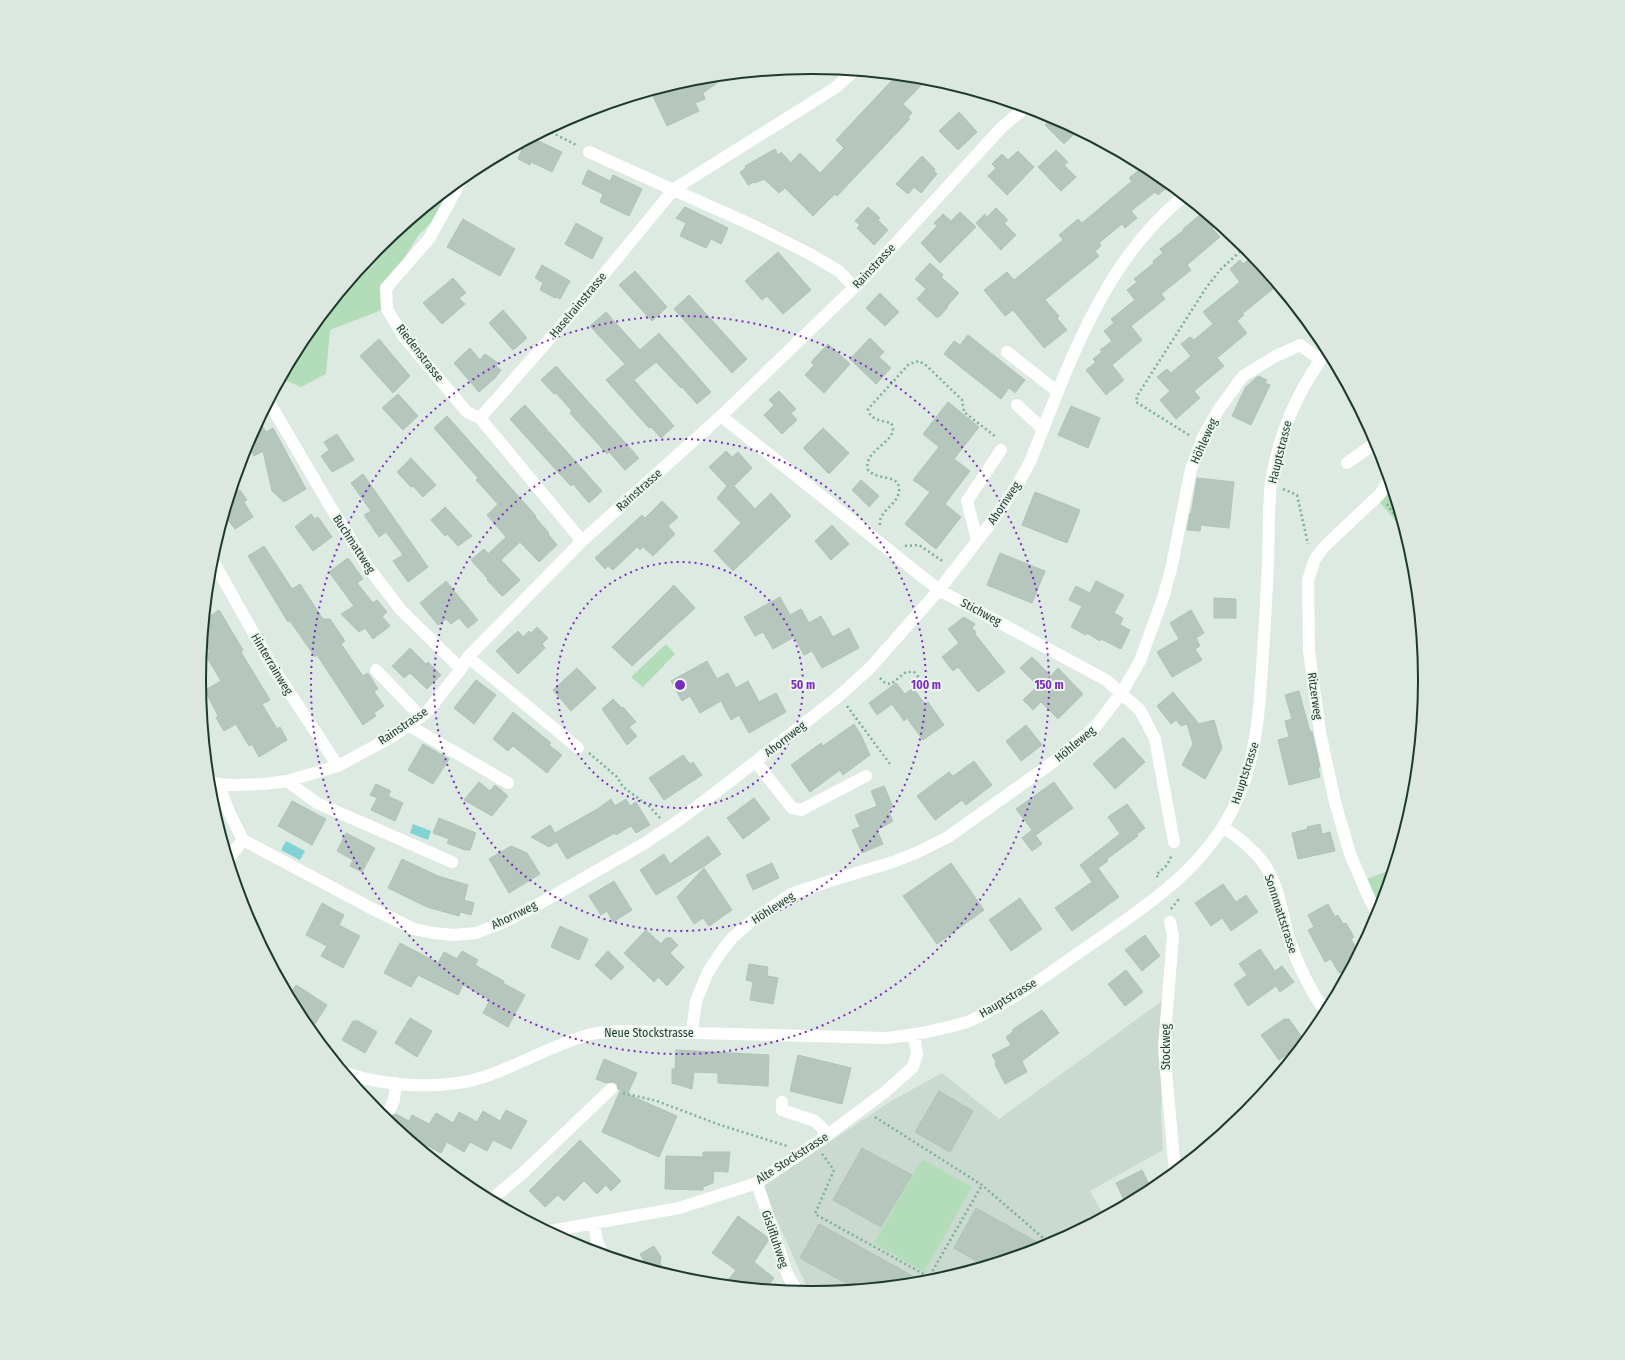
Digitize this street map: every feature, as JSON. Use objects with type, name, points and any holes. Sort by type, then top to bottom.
[{"type":"street","name":"Haselrainstrasse","points":[[480,418],[568,318],[674,189],[835,88],[850,75]]},
{"type":"street","name":"Rainstrasse","points":[[216,782],[248,785],[287,781],[338,766],[395,734],[421,717],[427,712],[461,669],[468,657],[582,541],[721,416],[854,287],[1002,127],[1021,111]]},
{"type":"street","points":[[589,152],[674,189],[808,253],[839,271],[854,287]]},
{"type":"street","name":"Riedenstrasse","points":[[455,191],[429,239],[386,288],[388,309],[404,337],[467,412],[480,418],[582,541]]},
{"type":"street","name":"Ahornweg","points":[[243,840],[369,907],[414,929],[454,935],[476,932],[502,923],[553,896],[668,828],[756,762],[839,696],[870,668],[939,590],[1019,482],[1030,462],[1088,322],[1111,281],[1145,235],[1171,206],[1181,199]]},
{"type":"street","name":"Höhleweg","points":[[692,1032],[696,1002],[708,972],[732,938],[753,920],[791,894],[893,862],[918,852],[948,837],[1056,760],[1096,726],[1122,692],[1140,661],[1164,595],[1172,565],[1191,469],[1201,443],[1219,409],[1242,376],[1274,356],[1300,345],[1323,355]]},
{"type":"street","points":[[1007,352],[1058,392]]},
{"type":"street","name":"Hauptstrasse","points":[[914,1035],[968,1022],[1004,1003],[1145,907],[1204,853],[1223,827],[1234,807],[1244,783],[1254,747],[1258,724],[1266,622],[1271,484],[1288,419],[1300,393],[1324,355]]},
{"type":"street","points":[[1017,405],[1043,429]]},
{"type":"street","name":"Buchmattweg","points":[[272,406],[330,506],[368,567],[401,610],[461,669]]},
{"type":"street","name":"Stichweg","points":[[721,416],[939,590],[1106,680],[1122,692],[1140,710],[1155,739],[1174,842]]},
{"type":"street","points":[[977,540],[967,501],[1000,445]]},
{"type":"street","points":[[1347,463],[1371,446]]},
{"type":"street","name":"Ritzerweg","points":[[1374,907],[1350,854],[1335,802],[1320,732],[1309,651],[1308,580],[1315,559],[1324,547],[1380,494],[1386,485]]},
{"type":"street","name":"Hinterrainweg","points":[[217,568],[272,666],[338,766]]},
{"type":"street","points":[[468,657],[578,748]]},
{"type":"street","points":[[376,670],[421,717]]},
{"type":"street","points":[[408,725],[508,783]]},
{"type":"street","points":[[756,762],[792,808],[801,810],[866,776]]},
{"type":"street","points":[[287,781],[317,803],[452,862]]},
{"type":"street","points":[[216,786],[243,840],[232,854]]},
{"type":"street","name":"Sonnmattstrasse","points":[[1223,827],[1246,843],[1263,862],[1276,892],[1289,939],[1302,974],[1322,1007]]},
{"type":"street","name":"Stockweg","points":[[1170,922],[1173,935],[1164,1048],[1174,1166]]},
{"type":"street","name":"Neue Stockstrasse","points":[[354,1076],[360,1078],[416,1085],[462,1082],[484,1076],[559,1045],[592,1034],[621,1031],[887,1038],[914,1035]]},
{"type":"street","name":"Alte Stockstrasse","points":[[557,1230],[679,1208],[757,1182],[798,1156],[863,1109],[886,1092],[913,1067],[917,1054],[914,1035]]},
{"type":"street","points":[[390,1110],[394,1100],[396,1083]]},
{"type":"street","points":[[495,1196],[524,1172],[611,1089]]},
{"type":"street","points":[[782,1102],[782,1110],[815,1120],[828,1134]]},
{"type":"street","name":"Gislifluhweg","points":[[757,1182],[788,1276],[794,1286]]},
{"type":"street","points":[[594,1224],[599,1247]]},
{"type":"path","points":[[552,133],[589,152]]},
{"type":"path","points":[[1201,443],[1136,402],[1137,396],[1206,288],[1220,270],[1241,251]]},
{"type":"path","points":[[880,528],[879,520],[882,514],[899,495],[899,487],[896,481],[871,474],[868,470],[867,461],[893,434],[894,428],[891,423],[873,418],[869,414],[868,409],[909,364],[919,361],[927,366],[962,400],[964,412],[1000,445]]},
{"type":"path","points":[[1271,484],[1297,495],[1309,549],[1315,559]]},
{"type":"path","points":[[1380,494],[1396,517]]},
{"type":"path","points":[[903,547],[913,544],[919,545],[955,570]]},
{"type":"path","points":[[870,668],[884,682],[891,684],[906,672],[914,672],[927,686]]},
{"type":"path","points":[[839,696],[890,764]]},
{"type":"path","points":[[578,748],[586,750],[617,776],[623,787],[649,806],[668,828]]},
{"type":"path","points":[[1167,888],[1156,874],[1166,865],[1176,847],[1174,842]]},
{"type":"path","points":[[611,1089],[657,1101],[720,1125],[788,1147],[798,1156]]},
{"type":"path","points":[[863,1109],[982,1185],[1044,1240]]},
{"type":"path","points":[[815,1144],[834,1170],[815,1214],[925,1275]]},
{"type":"path","points":[[931,1274],[982,1185]]},
{"type":"shaded area","points":[[1162,1001],[1161,1114],[1163,1150],[1090,1191],[1102,1212],[1081,1224],[1044,1240],[1007,1254],[969,1265],[892,1281],[852,1285],[806,1285],[762,1187],[891,1101],[942,1073],[999,1119]]},
{"type":"green space","points":[[453,193],[447,206],[418,236],[398,268],[384,309],[330,330],[326,374],[301,387],[286,381],[309,343],[332,311],[357,280],[384,251],[413,224]]},
{"type":"green space","points":[[1383,478],[1398,524],[1373,494]]},
{"type":"green space","points":[[666,644],[675,654],[643,687],[631,677]]},
{"type":"green space","points":[[1387,871],[1374,907],[1359,882]]},
{"type":"green space","points":[[922,1159],[972,1187],[924,1272],[874,1243]]},
{"type":"water","points":[[413,824],[431,831],[428,840],[410,833]]},
{"type":"water","points":[[286,841],[305,851],[300,860],[281,850]]},
{"type":"building","points":[[893,79],[922,84],[903,104],[912,113],[908,117],[910,119],[837,196],[835,194],[813,216],[785,188],[779,193],[764,179],[748,185],[740,172],[746,168],[745,166],[775,149],[778,155],[781,152],[791,163],[800,153],[820,173],[844,148],[836,140]]},
{"type":"building","points":[[719,82],[703,93],[705,99],[695,103],[699,111],[667,126],[653,96]]},
{"type":"building","points":[[959,112],[977,132],[958,150],[939,131]]},
{"type":"building","points":[[1048,122],[1075,133],[1064,144],[1045,125]]},
{"type":"building","points":[[537,140],[562,152],[552,172],[531,162],[530,165],[518,159],[523,148],[526,149],[528,145]]},
{"type":"building","points":[[1056,150],[1068,162],[1064,165],[1076,177],[1061,191],[1038,167]]},
{"type":"building","points":[[1018,151],[1034,167],[1007,195],[988,176],[996,168],[992,164],[1002,154],[1008,160]]},
{"type":"building","points":[[922,156],[935,169],[934,171],[937,174],[921,193],[914,187],[908,194],[896,184]]},
{"type":"building","points":[[588,170],[610,181],[613,175],[642,189],[629,216],[600,202],[603,194],[582,184]]},
{"type":"building","points":[[1139,170],[1166,188],[1158,195],[1155,192],[1131,211],[1137,218],[1125,228],[1122,224],[1099,243],[1101,246],[1095,251],[1099,256],[1045,300],[1059,316],[1057,318],[1067,330],[1044,348],[1013,310],[1005,316],[984,290],[1007,272],[1014,280],[1063,240],[1059,235],[1078,219],[1082,223],[1132,181],[1129,178]]},
{"type":"building","points":[[685,207],[728,228],[721,244],[711,239],[706,248],[680,236],[686,223],[676,218]]},
{"type":"building","points":[[868,207],[880,218],[878,220],[888,230],[874,245],[857,228],[860,225],[855,221]]},
{"type":"building","points":[[996,208],[1008,220],[1004,223],[1016,235],[1001,250],[976,223],[985,214],[987,217]]},
{"type":"building","points":[[960,212],[976,227],[940,263],[921,243],[937,226],[934,223],[943,214],[951,221]]},
{"type":"building","points":[[1200,215],[1215,226],[1212,228],[1220,237],[1187,265],[1191,270],[1161,294],[1165,299],[1131,326],[1142,340],[1112,365],[1124,380],[1106,395],[1086,370],[1096,362],[1093,359],[1102,352],[1100,350],[1112,341],[1104,331],[1114,323],[1111,319],[1135,300],[1127,290],[1137,282],[1134,279],[1154,263],[1153,261],[1163,253],[1160,249],[1184,230],[1183,229]]},
{"type":"building","points":[[463,219],[515,249],[500,276],[447,247]]},
{"type":"building","points":[[576,223],[603,238],[592,259],[565,244]]},
{"type":"building","points":[[778,252],[811,290],[783,314],[767,296],[762,300],[745,281]]},
{"type":"building","points":[[1240,260],[1243,264],[1249,260],[1265,277],[1263,278],[1273,289],[1242,314],[1244,315],[1237,321],[1247,333],[1217,358],[1224,366],[1194,391],[1200,398],[1176,419],[1160,400],[1170,391],[1157,377],[1167,369],[1171,373],[1191,356],[1181,344],[1190,337],[1194,340],[1213,324],[1203,312],[1240,282],[1230,269]]},
{"type":"building","points":[[930,263],[943,275],[941,277],[959,293],[939,317],[936,317],[917,299],[926,289],[915,279]]},
{"type":"building","points":[[542,265],[570,281],[560,299],[540,290],[543,283],[535,278]]},
{"type":"building","points":[[635,271],[667,307],[652,321],[619,285]]},
{"type":"building","points":[[453,278],[466,293],[459,298],[465,304],[442,324],[423,303]]},
{"type":"building","points":[[880,293],[899,312],[885,326],[866,308]]},
{"type":"building","points":[[689,295],[747,359],[732,373],[674,309]]},
{"type":"building","points":[[503,310],[527,338],[513,350],[489,323]]},
{"type":"building","points":[[606,312],[640,350],[659,333],[711,392],[697,404],[656,362],[634,380],[674,426],[661,438],[651,427],[649,428],[606,380],[625,364],[590,326]]},
{"type":"building","points":[[968,335],[1025,380],[1015,393],[1009,388],[1001,399],[944,354],[954,341],[960,345]]},
{"type":"building","points":[[870,338],[884,352],[879,357],[891,368],[876,384],[850,359]]},
{"type":"building","points":[[379,339],[410,376],[393,393],[360,356]]},
{"type":"building","points":[[828,344],[850,364],[824,393],[805,375],[814,365],[811,362]]},
{"type":"building","points":[[470,348],[480,360],[485,354],[498,363],[496,366],[501,370],[495,378],[479,392],[454,363]]},
{"type":"building","points":[[556,366],[639,458],[625,470],[609,452],[607,454],[570,413],[572,411],[556,393],[554,394],[541,380]]},
{"type":"building","points":[[1258,376],[1267,380],[1265,383],[1270,385],[1251,425],[1232,416],[1245,388]]},
{"type":"building","points":[[779,391],[796,409],[791,413],[797,420],[782,434],[764,415],[774,405],[769,400]]},
{"type":"building","points":[[398,394],[418,416],[403,430],[382,408]]},
{"type":"building","points":[[948,402],[979,427],[954,459],[970,471],[945,504],[961,517],[936,549],[905,524],[930,492],[913,480],[939,447],[923,434]]},
{"type":"building","points":[[525,405],[602,491],[589,503],[573,484],[571,486],[510,419]]},
{"type":"building","points":[[1071,406],[1100,418],[1088,448],[1058,435]]},
{"type":"building","points":[[447,416],[536,516],[535,517],[557,545],[539,562],[520,542],[501,560],[520,580],[502,596],[471,560],[484,549],[488,554],[506,537],[487,515],[498,504],[476,480],[478,478],[434,428]]},
{"type":"building","points":[[263,427],[266,432],[273,428],[306,489],[284,502],[272,491],[263,451],[254,456],[252,452]]},
{"type":"building","points":[[823,428],[849,453],[829,474],[803,448]]},
{"type":"building","points":[[337,434],[354,460],[332,472],[321,456],[329,450],[324,442]]},
{"type":"building","points":[[726,451],[732,457],[738,452],[752,468],[734,486],[755,509],[771,493],[791,516],[733,571],[714,551],[741,523],[717,498],[727,486],[709,467]]},
{"type":"building","points":[[411,458],[436,485],[423,497],[397,472]]},
{"type":"building","points":[[363,474],[428,567],[408,582],[393,561],[403,555],[386,532],[379,537],[364,515],[371,511],[351,483]]},
{"type":"building","points":[[1197,478],[1234,482],[1229,528],[1201,525],[1200,531],[1187,530]]},
{"type":"building","points":[[861,480],[879,496],[869,507],[852,490]]},
{"type":"building","points":[[240,490],[247,500],[244,502],[253,517],[235,529],[228,520],[237,492]]},
{"type":"building","points":[[1035,492],[1080,510],[1067,543],[1022,525]]},
{"type":"building","points":[[662,501],[678,517],[668,526],[675,534],[653,556],[643,547],[640,550],[637,547],[613,570],[608,566],[605,569],[595,558],[642,515],[645,518]]},
{"type":"building","points":[[445,507],[472,536],[458,546],[447,534],[445,536],[431,520]]},
{"type":"building","points":[[311,514],[315,519],[318,517],[332,537],[313,551],[295,527]]},
{"type":"building","points":[[832,525],[849,544],[831,560],[815,541]]},
{"type":"building","points":[[264,546],[292,589],[300,584],[323,619],[330,619],[345,641],[341,644],[363,676],[368,673],[378,689],[374,692],[384,706],[374,713],[376,716],[363,725],[317,655],[315,657],[290,621],[288,622],[248,556]]},
{"type":"building","points":[[1000,553],[1045,571],[1032,603],[987,585]]},
{"type":"building","points":[[348,558],[363,579],[357,583],[373,603],[377,600],[387,612],[382,616],[390,626],[373,639],[365,628],[359,632],[341,614],[354,606],[329,572]]},
{"type":"building","points":[[446,581],[478,620],[468,628],[459,618],[451,624],[446,619],[438,625],[420,603]]},
{"type":"building","points":[[1096,581],[1124,595],[1114,613],[1123,618],[1120,625],[1130,630],[1121,649],[1101,639],[1100,641],[1087,633],[1086,635],[1071,627],[1082,606],[1069,600],[1076,586],[1090,593]]},
{"type":"building","points":[[674,585],[695,608],[632,666],[612,647]]},
{"type":"building","points":[[780,597],[790,615],[801,609],[809,623],[821,616],[833,637],[849,628],[859,648],[822,668],[812,651],[804,655],[794,637],[773,649],[763,632],[755,636],[744,617]]},
{"type":"building","points":[[1214,598],[1236,599],[1236,618],[1214,618]]},
{"type":"building","points":[[219,610],[243,650],[241,652],[270,700],[262,704],[277,729],[280,727],[287,740],[259,757],[252,744],[249,746],[236,724],[224,731],[216,718],[218,716],[207,693],[206,689],[221,681],[207,658],[207,653],[210,652],[208,648],[210,616]]},
{"type":"building","points":[[1191,610],[1204,633],[1196,638],[1200,646],[1195,649],[1202,660],[1172,677],[1157,652],[1179,639],[1170,623]]},
{"type":"building","points":[[964,617],[975,624],[972,628],[976,632],[975,634],[1005,672],[978,692],[958,667],[953,671],[942,657],[959,643],[948,629]]},
{"type":"building","points":[[537,627],[548,638],[542,644],[545,648],[518,674],[496,651],[518,631],[523,637],[529,631],[531,633]]},
{"type":"building","points":[[410,648],[426,664],[428,662],[441,675],[427,689],[410,673],[404,678],[392,666]]},
{"type":"building","points":[[1032,657],[1051,676],[1058,668],[1083,694],[1058,719],[1041,702],[1033,710],[1023,700],[1038,686],[1020,668]]},
{"type":"building","points":[[707,661],[717,679],[728,673],[736,688],[748,681],[759,702],[776,693],[786,712],[749,733],[739,715],[731,720],[721,701],[700,713],[690,696],[682,701],[671,681]]},
{"type":"building","points":[[577,668],[596,688],[571,711],[553,690]]},
{"type":"building","points":[[476,680],[496,695],[474,724],[454,708]]},
{"type":"building","points":[[896,683],[905,694],[913,688],[925,704],[928,702],[944,725],[923,740],[907,718],[904,721],[892,704],[877,715],[869,703]]},
{"type":"building","points":[[1299,691],[1310,732],[1312,731],[1320,767],[1318,767],[1320,777],[1289,785],[1278,740],[1289,737],[1285,721],[1292,719],[1285,695]]},
{"type":"building","points":[[1173,692],[1199,724],[1214,720],[1222,748],[1205,779],[1182,765],[1193,744],[1187,724],[1181,726],[1176,720],[1171,724],[1157,706]]},
{"type":"building","points":[[613,699],[622,708],[623,707],[636,722],[629,727],[637,736],[627,745],[602,709]]},
{"type":"building","points":[[513,712],[551,743],[549,745],[562,755],[547,773],[513,746],[508,751],[493,739]]},
{"type":"building","points":[[854,724],[870,755],[843,775],[840,770],[810,792],[791,765],[821,743],[823,746]]},
{"type":"building","points":[[1026,725],[1042,745],[1021,761],[1006,741]]},
{"type":"building","points":[[1123,737],[1145,762],[1115,789],[1093,764]]},
{"type":"building","points":[[423,744],[449,759],[433,784],[408,770]]},
{"type":"building","points":[[683,755],[690,764],[693,762],[702,775],[664,800],[649,778]]},
{"type":"building","points":[[974,761],[992,785],[966,805],[962,800],[935,820],[917,796],[949,772],[953,776]]},
{"type":"building","points":[[479,782],[490,791],[495,785],[508,796],[492,816],[464,800]]},
{"type":"building","points":[[1054,782],[1073,808],[1036,835],[1032,831],[1042,844],[1032,851],[1022,838],[1032,830],[1016,809]]},
{"type":"building","points":[[376,784],[391,791],[388,796],[403,803],[395,821],[371,810],[377,798],[370,795]]},
{"type":"building","points":[[884,786],[893,807],[888,810],[893,821],[877,830],[883,844],[862,853],[852,830],[860,827],[855,815],[877,806],[871,791]]},
{"type":"building","points":[[754,798],[770,819],[743,839],[727,818]]},
{"type":"building","points":[[611,799],[615,806],[626,799],[630,806],[636,802],[650,825],[636,833],[631,826],[567,859],[557,842],[549,847],[531,837],[550,825],[555,833],[599,808]]},
{"type":"building","points":[[292,801],[326,819],[312,845],[278,826]]},
{"type":"building","points":[[1127,804],[1145,828],[1137,834],[1138,836],[1107,859],[1108,861],[1098,868],[1119,897],[1072,931],[1055,908],[1092,882],[1080,865],[1120,834],[1108,817]]},
{"type":"building","points":[[439,818],[476,833],[470,850],[465,850],[447,843],[449,839],[433,833]]},
{"type":"building","points":[[1320,824],[1322,834],[1330,832],[1335,851],[1298,859],[1292,833]]},
{"type":"building","points":[[346,833],[375,848],[362,872],[350,866],[353,860],[337,851]]},
{"type":"building","points":[[708,836],[721,854],[703,867],[656,895],[640,870],[664,854],[670,864]]},
{"type":"building","points":[[511,846],[527,853],[540,874],[509,893],[489,859]]},
{"type":"building","points":[[402,859],[438,876],[468,885],[464,900],[474,903],[471,915],[460,912],[459,916],[427,907],[388,888]]},
{"type":"building","points":[[772,863],[779,878],[753,890],[746,875]]},
{"type":"building","points":[[951,863],[984,910],[937,944],[903,896]]},
{"type":"building","points":[[704,868],[732,910],[709,926],[703,918],[694,924],[677,897]]},
{"type":"building","points":[[614,881],[632,910],[613,922],[607,911],[601,915],[589,896]]},
{"type":"building","points":[[1223,884],[1236,902],[1246,895],[1258,912],[1231,931],[1222,918],[1211,926],[1195,903]]},
{"type":"building","points":[[1020,898],[1042,929],[1011,951],[989,920]]},
{"type":"building","points":[[322,903],[344,915],[339,925],[360,936],[343,968],[321,956],[327,946],[306,935]]},
{"type":"building","points":[[1328,904],[1335,917],[1338,915],[1343,924],[1346,923],[1354,937],[1351,939],[1356,948],[1353,950],[1354,952],[1342,974],[1341,972],[1339,973],[1331,959],[1325,962],[1308,930],[1314,927],[1308,915]]},
{"type":"building","points":[[560,926],[588,939],[579,960],[551,947]]},
{"type":"building","points":[[646,930],[661,944],[666,938],[671,938],[678,945],[670,953],[684,967],[667,986],[658,977],[654,982],[624,953]]},
{"type":"building","points":[[1145,935],[1160,956],[1142,971],[1125,950]]},
{"type":"building","points":[[400,943],[438,963],[444,952],[457,959],[462,951],[478,960],[475,965],[504,981],[503,983],[525,995],[508,1027],[483,1013],[490,1000],[463,985],[458,995],[418,975],[411,987],[384,973]]},
{"type":"building","points":[[1260,949],[1275,971],[1282,966],[1294,982],[1280,992],[1276,986],[1248,1006],[1234,984],[1247,975],[1239,964]]},
{"type":"building","points":[[608,951],[624,967],[611,980],[595,965]]},
{"type":"building","points":[[749,964],[768,967],[767,976],[778,978],[773,1004],[750,1000],[753,982],[746,980]]},
{"type":"building","points":[[1126,970],[1143,992],[1125,1006],[1108,984]]},
{"type":"building","points":[[296,985],[327,1005],[315,1024],[309,1017],[292,990]]},
{"type":"building","points":[[1042,1010],[1059,1033],[1022,1061],[1027,1072],[1005,1084],[992,1055],[1011,1045],[1006,1037],[1014,1031],[1012,1030]]},
{"type":"building","points":[[410,1018],[432,1031],[417,1057],[395,1043]]},
{"type":"building","points":[[1284,1019],[1289,1019],[1302,1037],[1291,1051],[1279,1060],[1261,1035]]},
{"type":"building","points":[[353,1021],[358,1021],[377,1032],[365,1053],[342,1040]]},
{"type":"building","points":[[676,1050],[769,1055],[768,1086],[718,1083],[718,1073],[694,1072],[692,1089],[672,1083],[672,1069],[675,1069]]},
{"type":"building","points":[[798,1055],[851,1068],[842,1104],[790,1091]]},
{"type":"building","points":[[604,1059],[637,1073],[628,1093],[618,1089],[617,1084],[613,1082],[606,1083],[596,1079]]},
{"type":"building","points":[[620,1091],[677,1116],[659,1157],[602,1132]]},
{"type":"building","points":[[939,1091],[973,1111],[950,1152],[915,1132]]},
{"type":"building","points":[[506,1110],[527,1121],[511,1149],[493,1140],[487,1151],[470,1142],[464,1152],[447,1142],[441,1153],[423,1143],[391,1116],[396,1114],[409,1121],[412,1115],[429,1124],[436,1113],[453,1123],[459,1112],[477,1122],[483,1111],[500,1121]]},
{"type":"building","points":[[580,1140],[621,1181],[611,1191],[606,1185],[597,1194],[584,1181],[564,1201],[558,1195],[545,1207],[529,1191]]},
{"type":"building","points":[[862,1148],[912,1175],[881,1227],[833,1200]]},
{"type":"building","points":[[703,1152],[730,1152],[728,1172],[714,1171],[713,1183],[703,1187],[703,1190],[665,1189],[666,1156],[703,1157]]},
{"type":"building","points":[[1142,1170],[1149,1184],[1124,1200],[1116,1183]]},
{"type":"building","points":[[976,1208],[1038,1242],[1007,1254],[978,1262],[954,1248]]},
{"type":"building","points":[[738,1216],[767,1237],[768,1241],[754,1262],[774,1278],[769,1285],[728,1280],[736,1270],[712,1253]]},
{"type":"building","points":[[819,1224],[914,1277],[892,1281],[849,1285],[800,1258]]},
{"type":"building","points":[[654,1246],[661,1257],[660,1263],[662,1266],[644,1262],[640,1254]]}]
